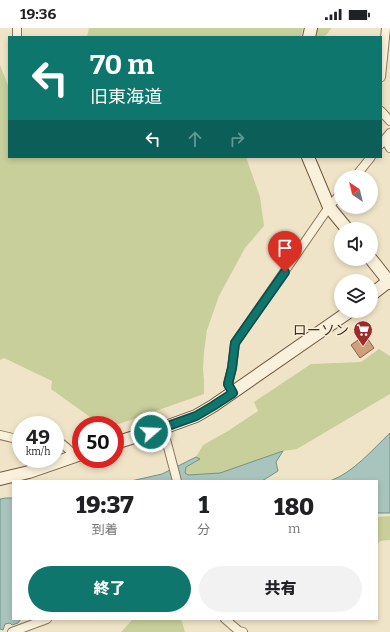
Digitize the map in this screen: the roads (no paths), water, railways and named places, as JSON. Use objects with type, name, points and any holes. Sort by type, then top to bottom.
[{"type":"main road","points":[[308,158],[330,207],[342,222]]},
{"type":"main road","points":[[377,266],[390,281],[378,290]]},
{"type":"main road","points":[[124,440],[196,416],[233,393],[340,318]]},
{"type":"main road","points":[[0,479],[29,472],[72,457]]},
{"type":"street","points":[[382,67],[386,28]]},
{"type":"street","points":[[382,112],[390,121]]},
{"type":"street","points":[[385,139],[390,148]]},
{"type":"street","points":[[360,170],[369,158]]},
{"type":"street","points":[[233,393],[228,384],[232,368],[235,343],[334,202]]},
{"type":"street","points":[[163,428],[177,480]]},
{"type":"street","points":[[0,435],[12,438]]},
{"type":"street","points":[[12,632],[45,620]]},
{"type":"street","points":[[226,620],[239,631],[243,632]]},
{"type":"water","points":[[390,433],[390,513],[378,513],[378,480],[332,480],[347,472]]},
{"type":"water","points":[[283,451],[276,462],[278,471],[264,480],[135,480],[162,474],[196,457],[200,459],[186,467],[185,473],[188,475],[220,473]]},
{"type":"water","points":[[12,498],[12,620],[20,620],[18,623],[12,625],[10,623],[5,624],[3,630],[0,629],[0,499]]},
{"type":"place","name":"ローソン","points":[[363,347]]}]
